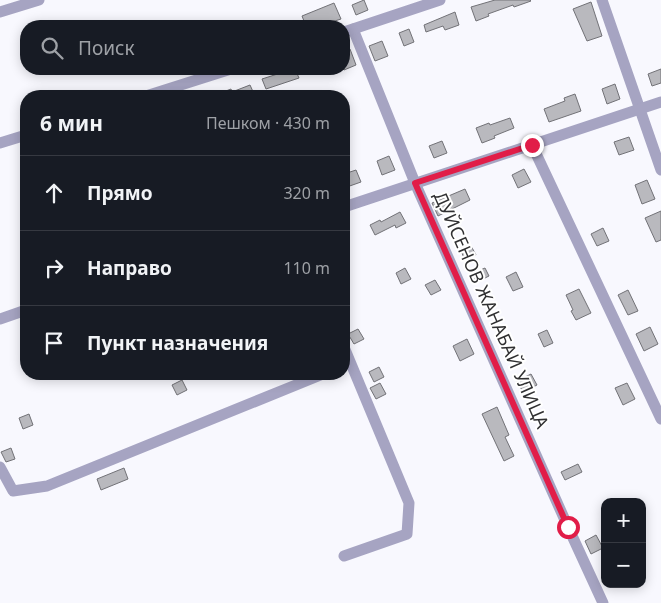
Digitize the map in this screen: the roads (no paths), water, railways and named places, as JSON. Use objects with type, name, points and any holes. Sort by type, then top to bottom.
[{"type":"street","points":[[0,12],[39,0]]},
{"type":"street","points":[[350,29],[440,0]]},
{"type":"street","points":[[602,0],[661,170]]},
{"type":"street","name":"ДУЙСЕНОВ ЖАНАБАЙ УЛИЦА","points":[[350,35],[603,603]]},
{"type":"street","points":[[165,90],[212,75]]},
{"type":"street","points":[[350,204],[661,102]]},
{"type":"street","points":[[0,143],[20,137]]},
{"type":"street","points":[[532,145],[661,418]]},
{"type":"street","points":[[0,319],[20,312]]},
{"type":"street","points":[[344,556],[407,534],[409,503],[350,371]]},
{"type":"street","points":[[0,467],[13,491],[47,486],[308,380]]}]
